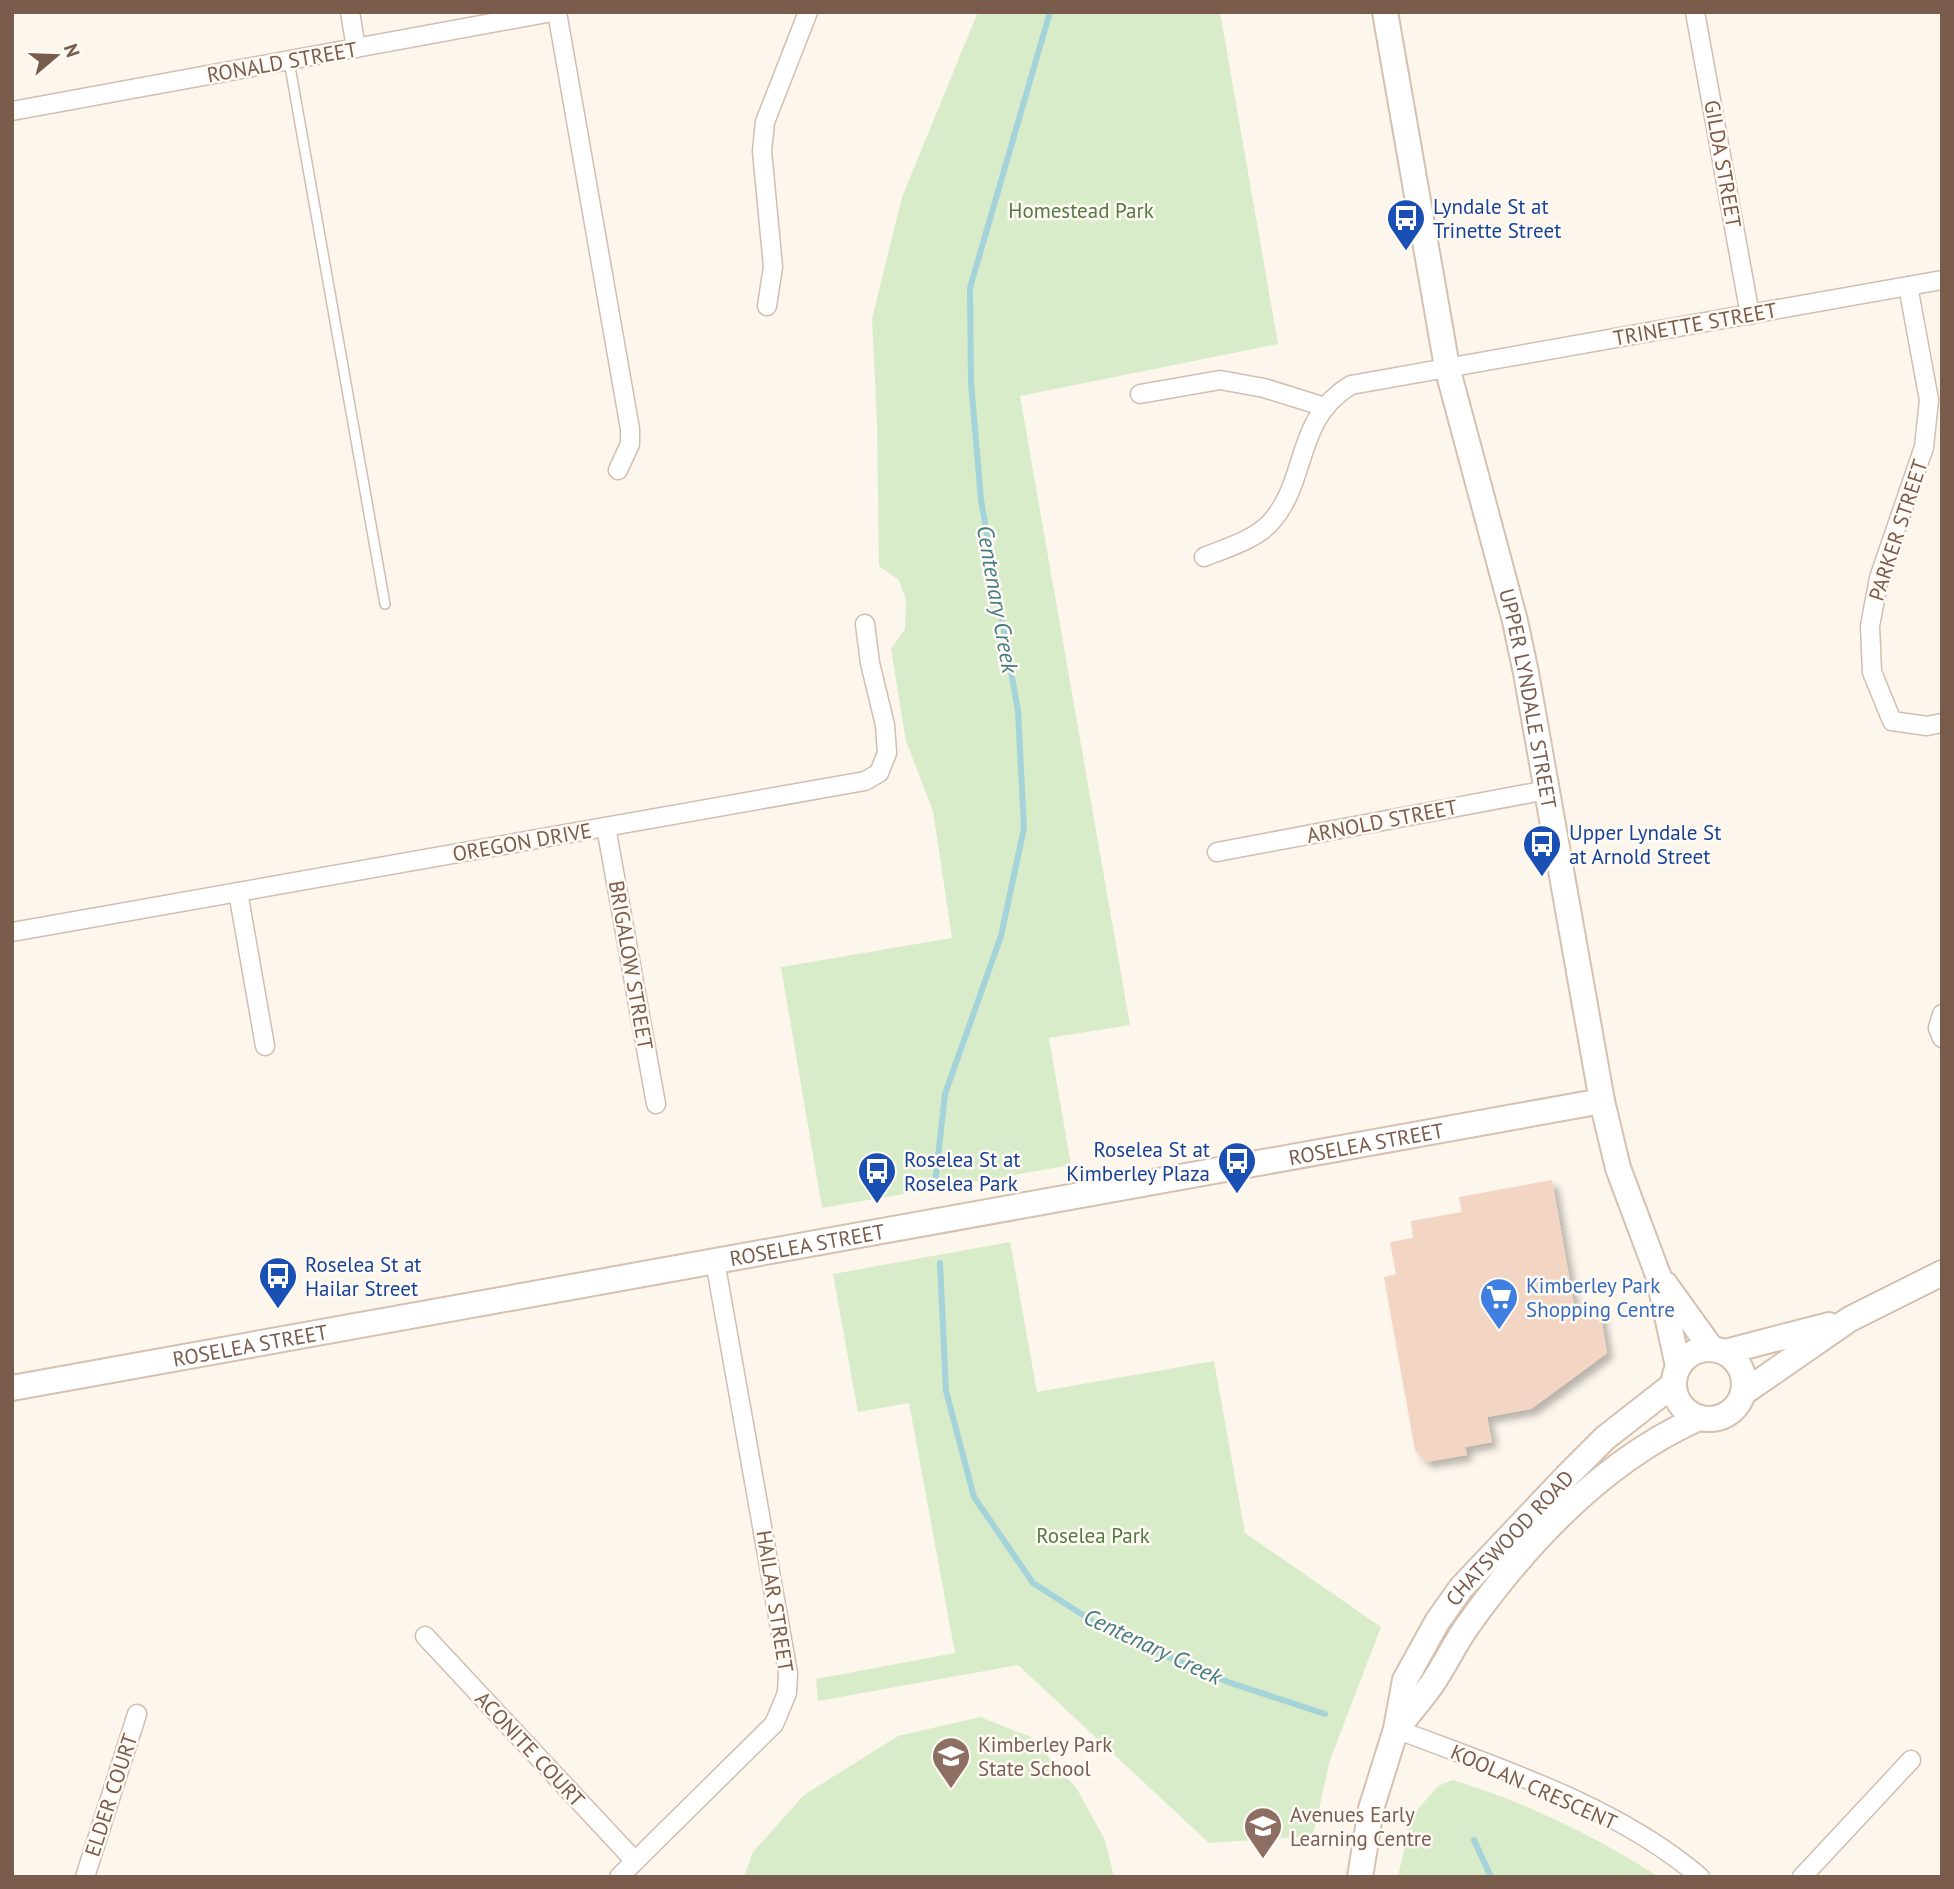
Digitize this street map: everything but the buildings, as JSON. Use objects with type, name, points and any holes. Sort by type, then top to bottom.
[{"type":"street","points":[[350,12],[356,48]]},
{"type":"street","points":[[555,12],[630,429],[630,444],[618,470]]},
{"type":"street","name":"RONALD STREET","points":[[12,111],[555,12]]},
{"type":"street","name":"UPPER LYNDALE STREET","points":[[1385,12],[1447,367],[1515,621],[1602,1101],[1618,1168],[1658,1275],[1676,1375]]},
{"type":"street","name":"GILDA STREET","points":[[1695,12],[1750,315]]},
{"type":"street","points":[[767,306],[773,267],[762,151],[765,122],[801,15]]},
{"type":"street","name":"TRINETTE STREET","points":[[1204,557],[1247,540],[1270,523],[1290,493],[1307,437],[1336,394],[1351,385],[1942,280]]},
{"type":"street","name":"PARKER STREET","points":[[1908,286],[1929,400],[1924,447],[1879,578],[1870,626],[1872,672],[1892,721],[1927,726],[1942,723]]},
{"type":"street","points":[[1140,394],[1220,380],[1264,388],[1325,407]]},
{"type":"street","name":"OREGON DRIVE","points":[[12,932],[865,781],[880,774],[887,753],[886,725],[870,663],[865,624]]},
{"type":"street","name":"ARNOLD STREET","points":[[1217,852],[1547,790]]},
{"type":"street","name":"BRIGALOW STREET","points":[[606,827],[656,1104]]},
{"type":"street","points":[[238,892],[265,1046]]},
{"type":"street","points":[[1942,1014],[1938,1028],[1942,1038]]},
{"type":"street","name":"ROSELEA STREET","points":[[12,1388],[1602,1101]]},
{"type":"street","name":"HAILAR STREET","points":[[619,1877],[774,1724],[787,1693],[788,1673],[715,1261]]},
{"type":"street","points":[[1743,1393],[1850,1320],[1942,1272]]},
{"type":"street","name":"UPPER LYNDALE STREET","points":[[1658,1275],[1718,1350]]},
{"type":"street","points":[[1718,1350],[1735,1360],[1741,1370],[1743,1393],[1739,1404],[1731,1412],[1710,1420],[1699,1418],[1680,1405],[1675,1395],[1676,1375],[1692,1353],[1718,1350],[1850,1320]]},
{"type":"street","name":"CHATSWOOD ROAD","points":[[1360,1877],[1371,1809],[1396,1729],[1405,1680],[1437,1622],[1469,1579],[1540,1502],[1605,1438],[1676,1375]]},
{"type":"street","name":"CHATSWOOD ROAD","points":[[1396,1729],[1432,1684],[1466,1627],[1543,1534],[1595,1483],[1655,1439],[1699,1418]]},
{"type":"street","points":[[1469,1579],[1492,1594]]},
{"type":"street","name":"ACONITE COURT","points":[[425,1636],[635,1861]]},
{"type":"street","name":"ELDER COURT","points":[[85,1877],[137,1714]]},
{"type":"street","name":"KOOLAN CRESCENT","points":[[1396,1729],[1575,1800],[1644,1836],[1678,1858],[1700,1877]]},
{"type":"street","points":[[1802,1877],[1911,1760]]},
{"type":"lane","points":[[289,61],[385,604]]},
{"type":"green space","name":"Homestead Park","points":[[978,12],[1220,12],[1278,344],[1020,396],[1130,1025],[1049,1038],[1071,1165],[822,1208],[781,967],[952,938],[933,811],[906,741],[891,649],[905,629],[906,600],[899,580],[879,566],[877,421],[872,319],[902,197]]},
{"type":"green space","name":"Roselea Park","points":[[1010,1242],[1037,1392],[1214,1361],[1245,1533],[1381,1627],[1330,1760],[1313,1836],[1209,1843],[1018,1665],[818,1701],[816,1679],[955,1653],[909,1403],[858,1412],[833,1274]]},
{"type":"green space","points":[[980,1717],[1031,1737],[1077,1789],[1105,1840],[1114,1877],[744,1877],[753,1852],[804,1795],[898,1736]]},
{"type":"green space","points":[[1453,1780],[1559,1821],[1610,1847],[1659,1877],[1398,1877],[1411,1817],[1438,1786]]},
{"type":"waterway","name":"Centenary Creek","points":[[935,1184],[945,1094],[1001,936],[1024,828],[1018,711],[981,500],[971,383],[970,288],[1050,12]]},
{"type":"waterway","name":"Centenary Creek","points":[[940,1263],[946,1391],[974,1497],[1033,1583],[1108,1631],[1228,1682],[1325,1714]]},
{"type":"waterway","name":"Centenary Creek","points":[[1474,1840],[1491,1877]]},
{"type":"place","name":"Lyndale St at Trinette Street","points":[[1406,252]]},
{"type":"place","name":"Upper Lyndale St at Arnold Street","points":[[1542,878]]},
{"type":"place","name":"Roselea St at Kimberley Plaza","points":[[1237,1195]]},
{"type":"place","name":"Roselea St at Roselea Park","points":[[877,1205]]},
{"type":"place","name":"Roselea St at Hailar Street","points":[[278,1310]]},
{"type":"place","name":"Kimberley Park Shopping Centre","points":[[1499,1331]]},
{"type":"place","name":"Kimberley Park State School","points":[[951,1790]]},
{"type":"place","name":"Avenues Early Learning Centre","points":[[1263,1860]]}]
